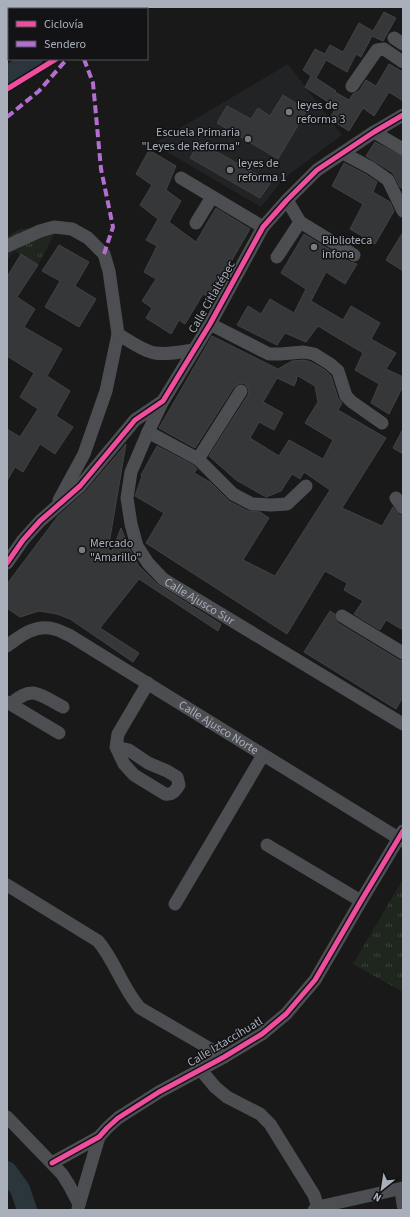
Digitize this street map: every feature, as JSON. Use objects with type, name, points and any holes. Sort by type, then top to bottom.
[{"type":"street","points":[[352,86],[377,50],[384,49],[403,62]]},
{"type":"street","name":"Calle Citlaltépec","points":[[7,563],[23,540],[40,521],[80,486],[135,420],[163,402],[182,368],[210,324],[263,227],[317,170],[374,132],[403,115]]},
{"type":"street","points":[[374,132],[403,149]]},
{"type":"street","points":[[343,153],[371,168],[388,180],[403,211]]},
{"type":"street","points":[[182,178],[263,227]]},
{"type":"street","points":[[196,223],[212,197]]},
{"type":"street","points":[[287,200],[300,222],[354,255]]},
{"type":"street","points":[[277,257],[300,222]]},
{"type":"street","points":[[7,246],[40,230],[54,227],[72,229],[88,238],[104,254],[109,271],[118,334],[106,390],[84,454],[56,507]]},
{"type":"street","points":[[210,324],[269,354],[304,352],[314,354],[338,371],[346,396],[352,402],[382,423]]},
{"type":"street","points":[[118,334],[138,346],[154,353],[171,353],[193,350]]},
{"type":"street","points":[[171,353],[182,368]]},
{"type":"street","points":[[198,459],[241,391]]},
{"type":"street","name":"Calle Ajusco Sur","points":[[163,402],[131,472],[127,498],[131,524],[137,546],[148,563],[163,579],[403,724]]},
{"type":"street","points":[[148,432],[198,459],[233,494],[252,504],[287,504],[306,486]]},
{"type":"street","points":[[342,616],[403,653]]},
{"type":"street","name":"Calle Ajusco Norte","points":[[7,646],[20,636],[35,629],[54,628],[69,635],[263,755],[402,837]]},
{"type":"street","points":[[116,747],[129,750],[148,763],[166,770],[177,777],[179,785],[174,793],[170,795],[166,794],[134,775],[124,764],[116,747],[118,734],[148,683]]},
{"type":"street","points":[[8,703],[22,696],[33,693],[63,707]]},
{"type":"street","points":[[8,703],[59,733]]},
{"type":"street","points":[[175,904],[263,755]]},
{"type":"street","name":"Calle Iztaccíhuatl","points":[[52,1163],[99,1137],[118,1118],[159,1092],[224,1057],[262,1034],[286,1014],[315,980],[361,901],[402,837]]},
{"type":"street","points":[[267,845],[361,901]]},
{"type":"street","points":[[7,886],[98,941],[107,951],[134,1001],[140,1008],[224,1057]]},
{"type":"street","points":[[200,1070],[215,1087],[227,1096],[260,1114],[270,1124],[314,1196],[316,1209],[402,1189],[403,1205]]},
{"type":"street","points":[[7,1117],[52,1163],[69,1185],[78,1207]]},
{"type":"street","name":"Calle Iztaccíhuatl","points":[[78,1207],[99,1137]]},
{"type":"street","points":[[399,1210],[403,1209]]},
{"type":"shaded area","name":"Escuela Primaria \"Leyes de Reforma\"","points":[[288,64],[342,135],[283,179],[261,207],[153,144]]},
{"type":"green space","points":[[59,225],[38,265],[14,251],[7,261],[7,236],[21,229]]},
{"type":"green space","points":[[403,879],[403,992],[353,964]]},
{"type":"building","points":[[384,12],[396,18],[383,41],[372,36],[361,57],[356,54],[347,72],[326,60],[316,78],[349,100],[353,94],[359,91],[366,80],[376,86],[389,64],[403,72],[403,101],[389,92],[374,116],[363,108],[349,131],[330,119],[336,107],[305,87],[311,76],[303,70],[315,49],[325,54],[330,45],[343,52],[359,23],[373,31]]},
{"type":"building","points":[[283,95],[307,110],[278,159],[217,123],[227,106],[251,119],[258,108],[270,116]]},
{"type":"building","name":"leyes de reforma 1","points":[[199,142],[271,182],[260,198],[190,158]]},
{"type":"building","points":[[375,142],[403,157],[403,189],[400,187],[393,173],[366,156]]},
{"type":"building","points":[[149,150],[176,166],[166,190],[181,201],[169,222],[196,242],[216,208],[250,229],[210,298],[203,294],[185,324],[179,320],[171,334],[146,318],[152,308],[142,301],[156,279],[144,272],[157,246],[146,240],[158,219],[140,205],[152,185],[136,174]]},
{"type":"building","points":[[344,163],[377,182],[373,192],[390,202],[394,211],[375,244],[350,229],[363,204],[332,186]]},
{"type":"building","points":[[403,232],[403,271],[386,260]]},
{"type":"building","points":[[304,234],[350,262],[357,264],[345,284],[326,272],[311,301],[343,320],[351,306],[380,323],[371,339],[396,353],[386,369],[403,377],[403,386],[389,414],[371,403],[379,384],[355,370],[363,353],[318,326],[306,342],[285,333],[277,345],[237,325],[248,306],[261,314],[270,299],[294,313],[306,289],[281,273]]},
{"type":"building","points":[[59,245],[89,262],[75,286],[96,299],[79,327],[45,307],[60,281],[42,271]]},
{"type":"building","points":[[21,254],[38,265],[17,297],[35,309],[24,327],[62,349],[47,376],[70,391],[56,416],[73,427],[55,454],[40,444],[23,472],[15,467],[7,481],[7,429],[20,437],[38,409],[20,397],[34,373],[7,356],[7,277]]},
{"type":"building","points":[[212,336],[278,369],[292,361],[304,360],[311,362],[325,370],[331,376],[338,398],[342,403],[338,410],[386,438],[342,508],[382,526],[393,507],[399,515],[403,516],[403,630],[386,620],[380,630],[354,614],[363,601],[344,590],[347,583],[325,571],[287,634],[146,543],[164,513],[135,496],[142,476],[141,475],[157,446],[193,465],[197,469],[194,473],[210,482],[229,501],[248,511],[260,512],[269,518],[243,560],[275,576],[330,490],[304,472],[300,479],[292,474],[281,491],[266,497],[236,480],[209,456],[248,395],[248,388],[245,384],[238,384],[234,387],[195,448],[159,428]],"holes":[[[298,376],[315,386],[318,402],[305,423],[333,440],[323,459],[289,440],[279,456],[250,438],[259,422],[274,430],[283,413],[263,402],[277,378],[294,386]]]},
{"type":"building","points":[[403,429],[403,454],[393,448]]},
{"type":"building","name":"Mercado \"Amarillo\"","points":[[126,444],[108,550],[112,551],[121,528],[138,565],[157,584],[221,624],[218,631],[139,579],[100,628],[139,653],[133,662],[70,619],[57,614],[39,611],[20,617],[7,608],[7,584],[58,516],[86,491]]},
{"type":"building","points":[[330,611],[335,614],[335,619],[338,623],[403,661],[403,697],[396,709],[304,652]]},
{"type":"waterway","points":[[7,76],[31,60]]},
{"type":"waterway","points":[[7,1171],[20,1189],[27,1210]]},
{"type":"marked path","points":[[7,117],[39,91],[66,60]]},
{"type":"marked path","points":[[84,60],[93,83],[101,169],[113,227],[104,254]]},
{"type":"cycle path","points":[[7,89],[54,60]]},
{"type":"cycle path","points":[[7,563],[23,540],[40,521],[80,486],[135,420],[163,401],[210,324],[263,227],[317,170],[374,132],[403,115]]},
{"type":"cycle path","points":[[52,1163],[99,1137],[118,1118],[159,1092],[224,1057],[262,1034],[286,1014],[315,980],[403,831]]},
{"type":"place","name":"leyes de reforma 3","points":[[289,112]]},
{"type":"place","name":"Escuela Primaria \"Leyes de Reforma\"","points":[[248,139]]},
{"type":"place","name":"leyes de reforma 1","points":[[230,170]]},
{"type":"place","name":"Biblioteca infona","points":[[314,247]]},
{"type":"place","name":"Mercado \"Amarillo\"","points":[[82,550]]}]
